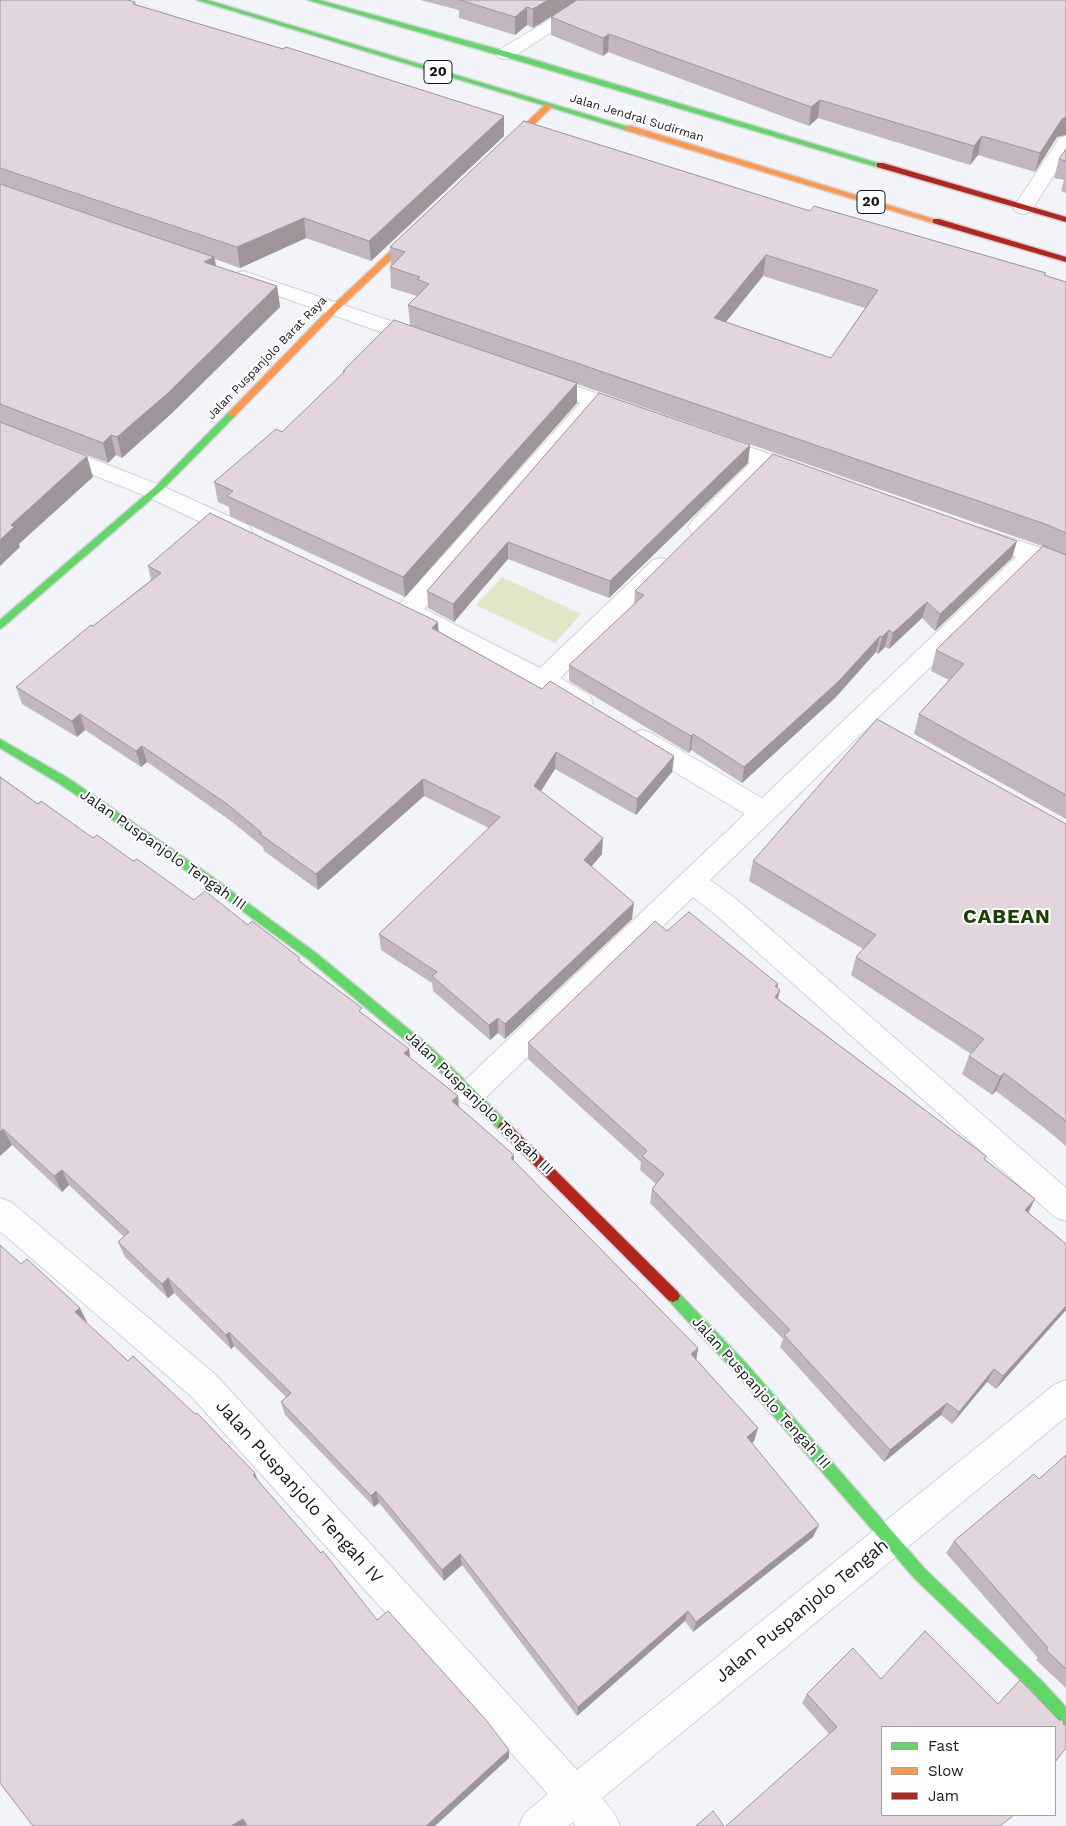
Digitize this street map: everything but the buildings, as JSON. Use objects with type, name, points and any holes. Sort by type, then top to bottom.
[{"type":"main road","name":"Jalan Jendral Sudirman","points":[[200,0],[1066,260]]},
{"type":"main road","name":"Jalan Jendral Sudirman","points":[[311,0],[504,54],[1066,220]]},
{"type":"main road","points":[[497,156],[549,106]]},
{"type":"main road","name":"Jalan Puspanjolo Barat Raya","points":[[0,625],[154,491],[334,309],[426,222]]},
{"type":"main road","name":"Jalan Puspanjolo Tengah III","points":[[0,743],[73,787],[204,877],[312,956],[430,1054],[635,1256],[740,1368],[889,1541],[920,1574],[1036,1685],[1066,1718]]},
{"type":"street","points":[[504,54],[594,0]]},
{"type":"street","points":[[1023,208],[1066,142]]},
{"type":"street","points":[[225,271],[438,345]]},
{"type":"street","points":[[520,374],[648,419]]},
{"type":"street","points":[[409,611],[594,400]]},
{"type":"street","points":[[0,430],[154,491],[256,539]]},
{"type":"street","points":[[694,435],[821,480]]},
{"type":"street","points":[[543,680],[683,544],[766,460]]},
{"type":"street","points":[[959,528],[1032,554],[1066,569]]},
{"type":"street","points":[[471,1093],[762,811],[861,719],[1032,554]]},
{"type":"street","points":[[382,598],[543,680],[762,811]]},
{"type":"street","points":[[861,719],[886,733]]},
{"type":"street","points":[[691,881],[733,913],[1066,1208]]},
{"type":"street","name":"Jalan Puspanjolo Tengah IV","points":[[0,1212],[204,1386],[535,1750],[601,1826]]},
{"type":"street","name":"Jalan Puspanjolo Tengah","points":[[538,1826],[1066,1396]]},
{"type":"path","points":[[626,152],[680,92]]},
{"type":"green space","points":[[502,577],[581,614],[555,643],[476,605]]},
{"type":"traffic: fast","points":[[200,0],[628,128]]},
{"type":"traffic: fast","points":[[311,0],[505,54],[880,165]]},
{"type":"traffic: fast","points":[[0,625],[160,487],[232,414]]},
{"type":"traffic: fast","points":[[0,743],[64,781],[204,877],[312,956],[430,1054],[504,1127]]},
{"type":"traffic: fast","points":[[673,1296],[741,1368],[920,1574],[1036,1685],[1066,1718]]},
{"type":"traffic: slow","points":[[505,148],[549,106]]},
{"type":"traffic: slow","points":[[628,128],[936,221]]},
{"type":"traffic: slow","points":[[232,414],[334,309],[417,231]]},
{"type":"traffic: jam","points":[[880,165],[1066,220]]},
{"type":"traffic: jam","points":[[936,221],[1066,260]]},
{"type":"traffic: jam","points":[[504,1127],[673,1296]]},
{"type":"district","name":"CABEAN","points":[[1007,917]]}]
